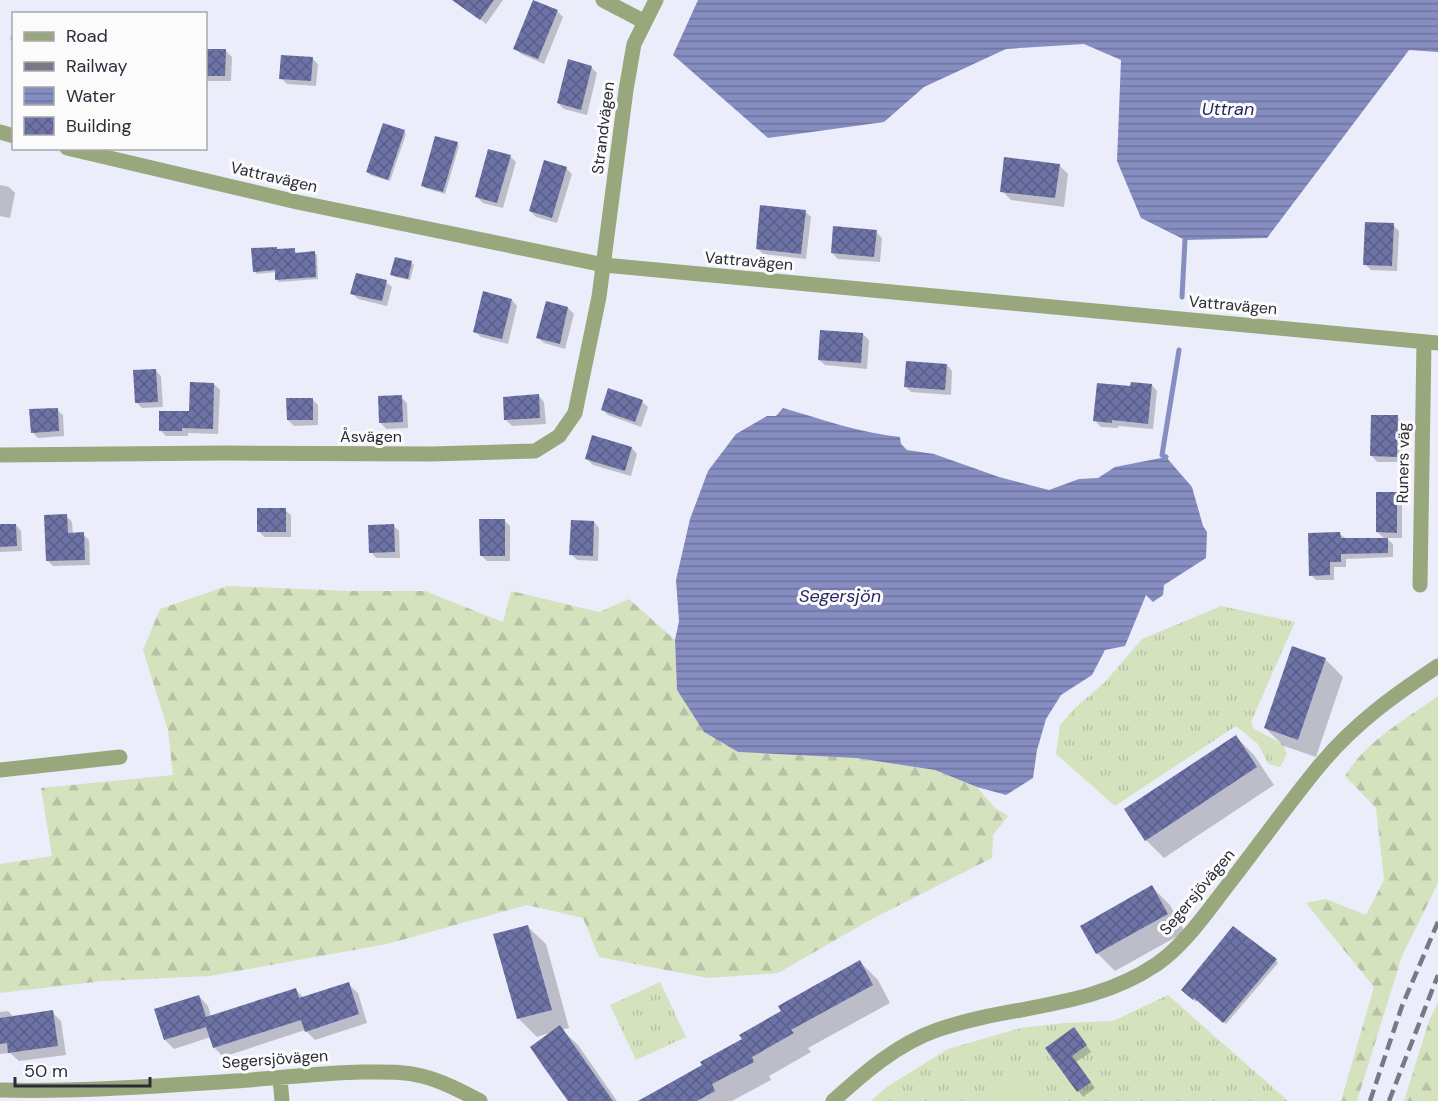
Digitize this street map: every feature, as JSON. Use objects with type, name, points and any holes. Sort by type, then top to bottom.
[{"type":"street","points":[[603,0],[645,22]]},
{"type":"street","name":"Strandvägen","points":[[604,265],[634,44],[656,0]]},
{"type":"street","name":"Vattravägen","points":[[76,150],[309,204],[604,265],[1431,343]]},
{"type":"street","name":"Åsvägen","points":[[0,455],[430,454],[535,451],[559,436],[575,413],[604,265]]},
{"type":"street","name":"Runers väg","points":[[1420,585],[1431,343]]},
{"type":"street","name":"Segersjövägen","points":[[833,1101],[891,1054],[927,1034],[969,1021],[1070,1001],[1111,989],[1159,962],[1204,917],[1320,765],[1349,733],[1372,711],[1438,666]]},
{"type":"street","points":[[0,770],[120,757]]},
{"type":"street","name":"Segersjövägen","points":[[1,1092],[280,1078],[317,1073],[394,1072],[441,1082],[480,1101]]},
{"type":"street","points":[[280,1078],[282,1101]]},
{"type":"green space","points":[[227,586],[349,591],[425,591],[503,622],[511,591],[599,612],[629,599],[675,640],[677,690],[704,732],[738,752],[856,758],[935,770],[977,787],[995,808],[1008,816],[993,835],[992,858],[870,920],[778,973],[708,978],[599,957],[583,918],[527,905],[387,944],[210,976],[103,981],[0,993],[0,864],[52,856],[41,788],[173,775],[168,730],[143,650],[160,609]]},
{"type":"green space","points":[[1221,606],[1295,622],[1251,722],[1254,729],[1283,744],[1287,754],[1280,767],[1268,764],[1258,744],[1236,726],[1115,806],[1056,754],[1060,725],[1075,708],[1105,682],[1142,639]]},
{"type":"green space","points":[[1438,696],[1438,883],[1402,956],[1357,1101],[1341,1101],[1374,987],[1306,903],[1326,899],[1366,915],[1384,880],[1376,808],[1345,776],[1375,741]]},
{"type":"green space","points":[[660,982],[686,1037],[636,1060],[610,1005]]},
{"type":"green space","points":[[1168,995],[1288,1101],[871,1101],[888,1086],[948,1049],[1021,1028],[1113,1021]]},
{"type":"green space","points":[[1438,1002],[1438,1101],[1404,1101],[1429,1021]]},
{"type":"green space","points":[[1019,1071],[1042,1101],[980,1101]]},
{"type":"water","name":"Uttran","points":[[698,0],[1438,0],[1438,52],[1409,50],[1267,238],[1185,240],[1141,218],[1117,161],[1121,60],[1084,44],[1006,49],[924,87],[884,122],[768,138],[673,55]]},
{"type":"water","name":"Segersjön","points":[[783,408],[855,429],[900,437],[901,444],[907,450],[934,454],[999,477],[1049,490],[1079,479],[1098,478],[1115,467],[1166,457],[1192,487],[1203,526],[1207,532],[1206,558],[1164,585],[1163,595],[1153,602],[1146,595],[1125,646],[1105,650],[1092,675],[1061,695],[1046,719],[1037,750],[1033,778],[1006,795],[977,787],[935,770],[856,758],[738,752],[704,732],[677,690],[675,640],[679,621],[676,580],[690,519],[708,471],[736,434],[767,416],[776,416]]},
{"type":"building","points":[[452,0],[494,0],[480,20]]},
{"type":"building","points":[[533,0],[558,10],[538,59],[513,49]]},
{"type":"building","points":[[207,49],[226,49],[225,76],[207,76]]},
{"type":"building","points":[[281,55],[313,57],[311,81],[279,79]]},
{"type":"building","points":[[568,59],[592,66],[581,110],[557,103]]},
{"type":"building","points":[[383,123],[405,130],[388,180],[366,172]]},
{"type":"building","points":[[435,136],[458,142],[443,192],[421,186]]},
{"type":"building","points":[[488,149],[511,155],[497,203],[475,197]]},
{"type":"building","points":[[1004,157],[1060,164],[1055,198],[1000,192]]},
{"type":"building","points":[[544,160],[567,167],[552,218],[529,211]]},
{"type":"building","points":[[760,205],[806,210],[801,254],[756,249]]},
{"type":"building","points":[[1365,222],[1394,223],[1392,266],[1363,265]]},
{"type":"building","points":[[833,226],[877,230],[874,257],[831,253]]},
{"type":"building","points":[[277,247],[277,249],[295,248],[295,253],[315,251],[316,277],[275,280],[275,270],[253,272],[251,248]]},
{"type":"building","points":[[395,257],[412,261],[408,279],[390,275]]},
{"type":"building","points":[[356,273],[387,280],[382,301],[350,294]]},
{"type":"building","points":[[483,291],[512,299],[502,339],[473,332]]},
{"type":"building","points":[[546,301],[568,307],[560,344],[536,338]]},
{"type":"building","points":[[820,330],[863,333],[861,363],[818,360]]},
{"type":"building","points":[[906,361],[947,364],[945,390],[904,387]]},
{"type":"building","points":[[156,369],[158,402],[135,403],[133,370]]},
{"type":"building","points":[[190,382],[214,383],[213,429],[182,428],[182,431],[159,431],[159,411],[189,411]]},
{"type":"building","points":[[1131,382],[1152,384],[1148,424],[1112,420],[1112,423],[1093,421],[1097,383],[1130,386]]},
{"type":"building","points":[[608,388],[643,400],[635,422],[601,410]]},
{"type":"building","points":[[539,394],[540,418],[504,420],[503,397]]},
{"type":"building","points":[[402,395],[403,422],[379,423],[378,396]]},
{"type":"building","points":[[286,398],[313,398],[313,420],[287,420]]},
{"type":"building","points":[[58,408],[59,431],[31,433],[29,409]]},
{"type":"building","points":[[1371,415],[1398,415],[1397,457],[1370,456]]},
{"type":"building","points":[[592,435],[632,447],[625,471],[585,459]]},
{"type":"building","points":[[1376,492],[1397,492],[1397,533],[1376,532]]},
{"type":"building","points":[[257,508],[286,508],[286,532],[257,532]]},
{"type":"building","points":[[67,514],[68,533],[84,532],[85,560],[46,561],[44,515]]},
{"type":"building","points":[[479,519],[505,519],[505,556],[480,556]]},
{"type":"building","points":[[571,520],[594,521],[593,556],[569,555]]},
{"type":"building","points":[[0,524],[16,524],[17,546],[0,547]]},
{"type":"building","points":[[394,524],[395,552],[369,553],[368,525]]},
{"type":"building","points":[[1340,532],[1341,538],[1388,538],[1388,553],[1341,554],[1341,562],[1330,562],[1330,575],[1309,576],[1308,533]]},
{"type":"building","points":[[1292,646],[1326,658],[1298,740],[1264,728]]},
{"type":"building","points":[[1236,735],[1257,767],[1145,841],[1124,809]]},
{"type":"building","points":[[1152,885],[1168,914],[1096,954],[1080,926]]},
{"type":"building","points":[[528,925],[552,1010],[517,1019],[493,934]]},
{"type":"building","points":[[1233,926],[1277,959],[1223,1023],[1181,990]]},
{"type":"building","points":[[860,960],[873,985],[791,1030],[794,1033],[752,1057],[754,1062],[712,1084],[715,1091],[697,1101],[638,1101],[702,1065],[700,1062],[742,1039],[739,1035],[781,1011],[778,1006]]},
{"type":"building","points":[[349,982],[359,1014],[305,1032],[301,1020],[213,1048],[206,1027],[164,1040],[154,1009],[199,995],[206,1017],[296,988],[299,998]]},
{"type":"building","points":[[53,1010],[58,1046],[8,1053],[7,1043],[0,1044],[0,1018]]},
{"type":"building","points":[[560,1025],[613,1101],[568,1101],[545,1069],[530,1047]]},
{"type":"building","points":[[1074,1027],[1087,1045],[1072,1056],[1091,1082],[1077,1092],[1045,1048]]},
{"type":"waterway","points":[[1182,297],[1185,240]]},
{"type":"waterway","points":[[1166,457],[1162,455],[1179,350]]},
{"type":"railway","points":[[1370,1101],[1402,1006],[1438,922]]},
{"type":"railway","points":[[1389,1101],[1438,975]]}]
